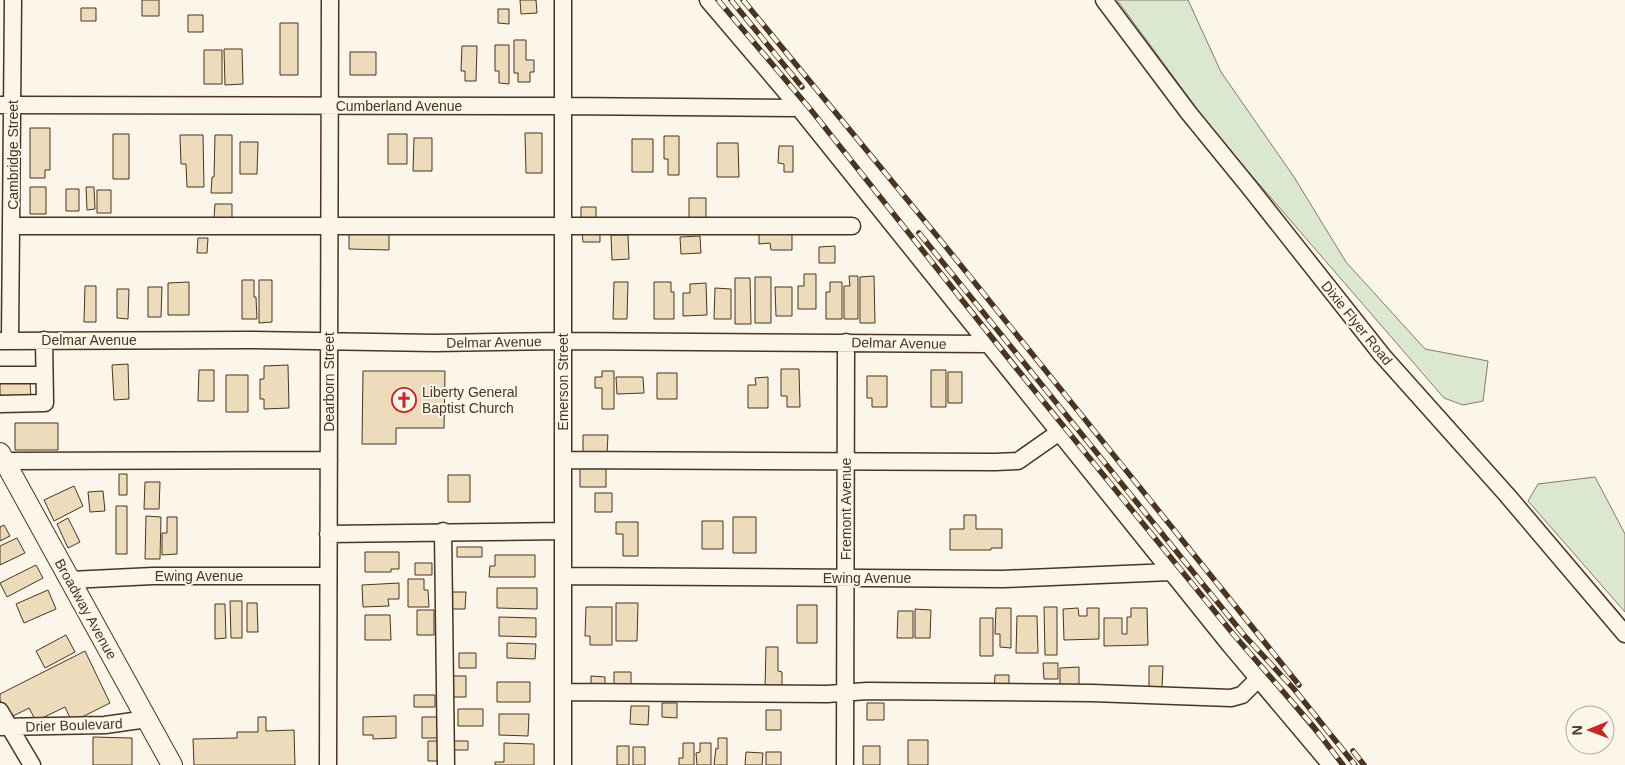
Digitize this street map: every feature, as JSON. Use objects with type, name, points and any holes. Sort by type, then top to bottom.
[{"type":"main road","name":"Broadway Avenue","points":[[2,457],[172,765]]},
{"type":"street","name":"Cambridge Street","points":[[5,340],[12,226],[7,105],[13,0]]},
{"type":"street","name":"Dearborn Street","points":[[328,765],[330,0]]},
{"type":"street","name":"Emerson Street","points":[[563,0],[563,765]]},
{"type":"street","points":[[708,0],[799,108],[1058,433],[1258,679],[1331,765]]},
{"type":"street","name":"Dixie Flyer Road","points":[[1104,0],[1188,112],[1382,355],[1507,495],[1625,634]]},
{"type":"street","name":"Cumberland Avenue","points":[[7,105],[799,108]]},
{"type":"street","points":[[12,226],[852,226]]},
{"type":"street","name":"Delmar Avenue","points":[[5,340],[987,344]]},
{"type":"street","points":[[0,404],[45,403],[44,340]]},
{"type":"street","name":"Fremont Avenue","points":[[845,765],[846,342]]},
{"type":"street","points":[[0,375],[44,375]]},
{"type":"street","points":[[563,460],[1018,461],[1058,433]]},
{"type":"street","points":[[2,457],[329,460]]},
{"type":"street","points":[[328,534],[443,531],[563,531]]},
{"type":"street","points":[[443,531],[446,765]]},
{"type":"street","name":"Ewing Avenue","points":[[563,576],[1013,579],[1171,572]]},
{"type":"street","name":"Ewing Avenue","points":[[70,580],[153,576],[328,576]]},
{"type":"street","points":[[563,692],[1084,693],[1231,698],[1242,695],[1258,679]]},
{"type":"street","points":[[0,711],[4,727],[32,765]]},
{"type":"street","name":"Drier Boulevard","points":[[4,727],[105,725],[147,720]]},
{"type":"green space","points":[[1117,0],[1188,0],[1221,72],[1294,177],[1346,262],[1425,349],[1488,361],[1483,401],[1463,405],[1444,398],[1214,132]]},
{"type":"green space","points":[[1595,477],[1625,534],[1625,612],[1528,501],[1538,484]]},
{"type":"building","points":[[142,0],[159,0],[159,16],[142,16]]},
{"type":"building","points":[[520,0],[536,0],[537,13],[521,14]]},
{"type":"building","points":[[81,8],[96,8],[96,21],[81,21]]},
{"type":"building","points":[[498,9],[509,9],[509,24],[498,23]]},
{"type":"building","points":[[188,15],[203,15],[203,32],[188,32]]},
{"type":"building","points":[[280,23],[298,23],[298,75],[280,75]]},
{"type":"building","points":[[514,40],[526,40],[526,60],[534,60],[534,72],[530,72],[530,82],[518,82],[518,73],[514,73]]},
{"type":"building","points":[[495,45],[509,45],[509,84],[499,83],[499,71],[495,71]]},
{"type":"building","points":[[462,46],[477,46],[476,81],[465,81],[465,71],[461,71]]},
{"type":"building","points":[[224,49],[242,49],[243,84],[225,85]]},
{"type":"building","points":[[204,50],[222,50],[222,84],[204,84]]},
{"type":"building","points":[[350,52],[376,52],[376,75],[350,75]]},
{"type":"building","points":[[30,128],[50,128],[50,170],[45,170],[45,178],[30,178]]},
{"type":"building","points":[[525,133],[542,133],[542,173],[526,173]]},
{"type":"building","points":[[113,134],[129,134],[129,179],[113,179]]},
{"type":"building","points":[[388,134],[407,134],[407,164],[388,164]]},
{"type":"building","points":[[180,135],[203,135],[204,187],[187,187],[186,164],[181,164]]},
{"type":"building","points":[[215,135],[232,135],[232,193],[211,193],[212,177],[214,177]]},
{"type":"building","points":[[664,136],[679,136],[679,175],[668,175],[668,159],[664,159]]},
{"type":"building","points":[[414,138],[432,138],[432,171],[413,171]]},
{"type":"building","points":[[632,139],[653,139],[653,172],[632,172]]},
{"type":"building","points":[[240,142],[258,142],[257,174],[240,174]]},
{"type":"building","points":[[717,143],[738,143],[739,177],[717,177]]},
{"type":"building","points":[[779,146],[793,146],[793,172],[784,172],[784,164],[778,163]]},
{"type":"building","points":[[30,187],[46,187],[46,214],[30,214]]},
{"type":"building","points":[[86,187],[94,187],[95,209],[87,210]]},
{"type":"building","points":[[66,189],[79,189],[79,211],[66,211]]},
{"type":"building","points":[[97,190],[111,190],[111,213],[97,213]]},
{"type":"building","points":[[689,198],[706,198],[706,220],[689,220]]},
{"type":"building","points":[[215,204],[232,204],[232,218],[214,218]]},
{"type":"building","points":[[581,207],[596,207],[596,223],[581,223]]},
{"type":"building","points":[[600,230],[600,242],[583,242],[582,231]]},
{"type":"building","points":[[759,231],[792,231],[792,250],[771,250],[770,243],[759,244]]},
{"type":"building","points":[[349,232],[389,233],[389,250],[349,249]]},
{"type":"building","points":[[611,235],[628,235],[629,259],[612,260]]},
{"type":"building","points":[[700,236],[701,253],[681,254],[680,237]]},
{"type":"building","points":[[198,238],[208,238],[207,253],[197,253]]},
{"type":"building","points":[[835,246],[835,263],[819,263],[819,247]]},
{"type":"building","points":[[804,274],[816,274],[816,309],[798,309],[798,286],[804,286]]},
{"type":"building","points":[[849,276],[858,276],[858,319],[844,319],[844,286],[850,286]]},
{"type":"building","points":[[874,276],[875,323],[860,323],[860,277]]},
{"type":"building","points":[[755,277],[771,277],[771,323],[755,323]]},
{"type":"building","points":[[735,278],[750,278],[751,324],[735,324]]},
{"type":"building","points":[[242,280],[254,280],[257,319],[242,319]]},
{"type":"building","points":[[259,280],[272,280],[272,322],[259,323]]},
{"type":"building","points":[[189,282],[189,315],[168,315],[168,283]]},
{"type":"building","points":[[614,282],[628,282],[627,319],[613,319]]},
{"type":"building","points":[[654,282],[671,282],[671,292],[674,292],[674,319],[654,319]]},
{"type":"building","points":[[830,282],[842,282],[842,319],[826,319],[826,292],[830,292]]},
{"type":"building","points":[[706,283],[707,315],[683,316],[683,293],[690,293],[690,284]]},
{"type":"building","points":[[85,286],[96,286],[96,322],[84,322]]},
{"type":"building","points":[[148,287],[162,287],[161,317],[148,317]]},
{"type":"building","points":[[775,287],[792,287],[792,316],[776,316]]},
{"type":"building","points":[[715,288],[731,289],[731,319],[714,319]]},
{"type":"building","points":[[117,289],[129,289],[128,319],[117,318]]},
{"type":"building","points":[[128,364],[129,399],[114,400],[112,365]]},
{"type":"building","points":[[288,365],[289,408],[264,409],[264,399],[260,399],[260,379],[264,379],[264,366]]},
{"type":"building","points":[[781,369],[799,369],[800,407],[787,407],[787,396],[781,396]]},
{"type":"building","points":[[199,370],[214,370],[214,401],[198,401]]},
{"type":"building","points":[[931,370],[946,370],[946,407],[931,407]]},
{"type":"building","name":"Liberty General Baptist Church","points":[[363,371],[445,371],[444,428],[396,428],[396,444],[362,444]]},
{"type":"building","points":[[602,371],[614,371],[614,409],[602,409],[602,388],[595,388],[595,377],[602,377]]},
{"type":"building","points":[[948,372],[962,372],[962,403],[948,403]]},
{"type":"building","points":[[657,373],[677,373],[677,399],[657,399]]},
{"type":"building","points":[[226,375],[248,375],[248,412],[226,412]]},
{"type":"building","points":[[867,376],[887,376],[887,407],[872,407],[872,398],[867,398]]},
{"type":"building","points":[[616,377],[643,377],[644,393],[617,394]]},
{"type":"building","points":[[768,377],[768,408],[748,408],[748,385],[756,385],[755,378]]},
{"type":"building","points":[[0,382],[30,382],[31,398],[0,398]]},
{"type":"building","points":[[15,423],[58,423],[58,450],[15,450]]},
{"type":"building","points":[[583,435],[608,435],[607,453],[583,453]]},
{"type":"building","points":[[580,466],[606,466],[606,487],[580,487]]},
{"type":"building","points":[[119,474],[127,474],[127,495],[119,495]]},
{"type":"building","points":[[448,475],[470,475],[470,502],[448,502]]},
{"type":"building","points":[[145,482],[160,482],[159,509],[144,509]]},
{"type":"building","points":[[74,486],[83,506],[54,521],[44,500]]},
{"type":"building","points":[[103,491],[105,511],[90,512],[88,492]]},
{"type":"building","points":[[595,493],[612,493],[612,512],[595,512]]},
{"type":"building","points":[[116,506],[127,506],[127,554],[116,554]]},
{"type":"building","points":[[964,515],[976,515],[976,529],[1002,529],[1002,548],[991,548],[991,550],[950,550],[950,529],[964,529]]},
{"type":"building","points":[[146,516],[161,517],[160,559],[145,559]]},
{"type":"building","points":[[167,517],[177,517],[177,554],[162,555],[162,533],[167,533]]},
{"type":"building","points":[[733,517],[756,517],[756,553],[733,553]]},
{"type":"building","points":[[68,518],[80,542],[68,548],[57,524]]},
{"type":"building","points":[[702,521],[723,521],[723,549],[702,549]]},
{"type":"building","points":[[616,522],[638,522],[638,556],[623,556],[623,534],[616,534]]},
{"type":"building","points":[[4,525],[10,536],[0,541],[0,527]]},
{"type":"building","points":[[17,538],[25,553],[0,565],[0,546]]},
{"type":"building","points":[[457,547],[482,547],[482,557],[457,557]]},
{"type":"building","points":[[365,552],[399,552],[399,569],[391,569],[391,572],[365,572]]},
{"type":"building","points":[[495,555],[535,555],[535,577],[489,577],[490,566],[495,566]]},
{"type":"building","points":[[415,563],[432,563],[432,575],[415,575]]},
{"type":"building","points":[[36,565],[43,578],[7,597],[0,583]]},
{"type":"building","points":[[408,579],[424,579],[424,590],[428,590],[429,607],[408,607]]},
{"type":"building","points":[[399,583],[399,599],[388,599],[389,606],[363,607],[362,585]]},
{"type":"building","points":[[497,588],[537,588],[537,609],[497,608]]},
{"type":"building","points":[[48,590],[56,609],[24,623],[16,604]]},
{"type":"building","points":[[449,592],[466,592],[465,609],[449,609]]},
{"type":"building","points":[[230,601],[242,601],[242,638],[231,638]]},
{"type":"building","points":[[247,603],[257,603],[258,632],[247,632]]},
{"type":"building","points":[[616,603],[638,603],[637,641],[616,641]]},
{"type":"building","points":[[215,604],[225,604],[226,638],[215,639]]},
{"type":"building","points":[[797,605],[817,605],[817,643],[797,643]]},
{"type":"building","points":[[586,607],[612,607],[612,645],[590,645],[590,636],[585,636]]},
{"type":"building","points":[[1044,607],[1057,607],[1057,655],[1045,655]]},
{"type":"building","points":[[996,608],[1011,608],[1011,648],[1000,647],[1000,634],[995,634]]},
{"type":"building","points":[[1078,608],[1079,616],[1087,616],[1087,608],[1099,608],[1099,639],[1064,640],[1063,609]]},
{"type":"building","points":[[1131,608],[1147,608],[1148,645],[1104,646],[1104,618],[1122,618],[1122,634],[1127,634],[1127,617],[1131,617]]},
{"type":"building","points":[[915,609],[931,610],[930,638],[915,638]]},
{"type":"building","points":[[417,610],[434,610],[434,635],[417,635]]},
{"type":"building","points":[[898,611],[913,611],[913,638],[897,638]]},
{"type":"building","points":[[365,615],[390,615],[391,640],[365,640]]},
{"type":"building","points":[[1017,616],[1037,616],[1038,653],[1016,653]]},
{"type":"building","points":[[499,617],[536,618],[536,637],[499,636]]},
{"type":"building","points":[[980,618],[993,618],[993,656],[980,656]]},
{"type":"building","points":[[66,635],[75,652],[45,668],[36,651]]},
{"type":"building","points":[[507,643],[536,644],[535,659],[507,658]]},
{"type":"building","points":[[766,647],[778,647],[778,671],[782,672],[782,689],[765,689]]},
{"type":"building","points":[[85,651],[110,703],[72,722],[65,707],[36,721],[29,708],[9,718],[0,700],[0,694]]},
{"type":"building","points":[[459,653],[476,653],[476,668],[459,668]]},
{"type":"building","points":[[1043,663],[1058,663],[1058,679],[1044,679]]},
{"type":"building","points":[[1149,666],[1163,666],[1162,687],[1149,687]]},
{"type":"building","points":[[1079,667],[1079,689],[1060,689],[1060,668]]},
{"type":"building","points":[[614,672],[631,672],[631,690],[614,690]]},
{"type":"building","points":[[995,675],[1009,675],[1009,691],[994,691]]},
{"type":"building","points":[[449,676],[466,676],[466,697],[449,697]]},
{"type":"building","points":[[591,676],[605,677],[605,688],[591,688]]},
{"type":"building","points":[[497,682],[530,682],[530,702],[497,702]]},
{"type":"building","points":[[414,695],[435,695],[435,707],[414,707]]},
{"type":"building","points":[[662,703],[677,703],[677,718],[662,717]]},
{"type":"building","points":[[867,703],[884,703],[884,720],[867,720]]},
{"type":"building","points":[[631,706],[649,706],[648,725],[630,724]]},
{"type":"building","points":[[458,709],[483,709],[483,726],[458,726]]},
{"type":"building","points":[[766,710],[781,710],[781,730],[766,730]]},
{"type":"building","points":[[499,714],[529,714],[528,736],[499,735]]},
{"type":"building","points":[[396,716],[396,738],[373,739],[373,735],[363,735],[363,717]]},
{"type":"building","points":[[258,717],[266,717],[266,731],[294,730],[295,765],[194,765],[193,739],[237,738],[237,732],[258,732]]},
{"type":"building","points":[[422,717],[439,717],[439,738],[422,738]]},
{"type":"building","points":[[93,737],[132,738],[132,765],[93,765]]},
{"type":"building","points":[[718,738],[727,738],[727,765],[714,765],[716,748],[718,749]]},
{"type":"building","points":[[908,740],[928,740],[928,765],[908,765]]},
{"type":"building","points":[[428,741],[440,741],[440,761],[428,761]]},
{"type":"building","points":[[453,741],[468,741],[468,750],[453,750]]},
{"type":"building","points":[[504,743],[534,744],[534,765],[495,765],[495,762],[504,762]]},
{"type":"building","points":[[683,743],[694,743],[694,765],[679,765],[679,758],[683,758]]},
{"type":"building","points":[[700,743],[711,743],[711,765],[697,765],[696,753],[700,752]]},
{"type":"building","points":[[617,746],[629,746],[629,765],[617,765]]},
{"type":"building","points":[[863,746],[880,746],[880,765],[863,765]]},
{"type":"building","points":[[633,747],[645,747],[645,765],[633,765]]},
{"type":"building","points":[[746,752],[763,753],[762,765],[745,765]]},
{"type":"building","points":[[766,752],[781,752],[781,765],[766,765]]},
{"type":"railway","points":[[718,0],[811,110],[1016,368],[1234,635],[1313,726],[1343,765]]},
{"type":"railway","points":[[731,0],[802,87]]},
{"type":"railway","points":[[743,0],[942,242],[1299,685]]},
{"type":"railway","points":[[919,233],[1244,635],[1294,689],[1355,765]]},
{"type":"railway","points":[[1353,751],[1364,765]]},
{"type":"place","name":"Liberty General Baptist Church","points":[[404,400]]}]
